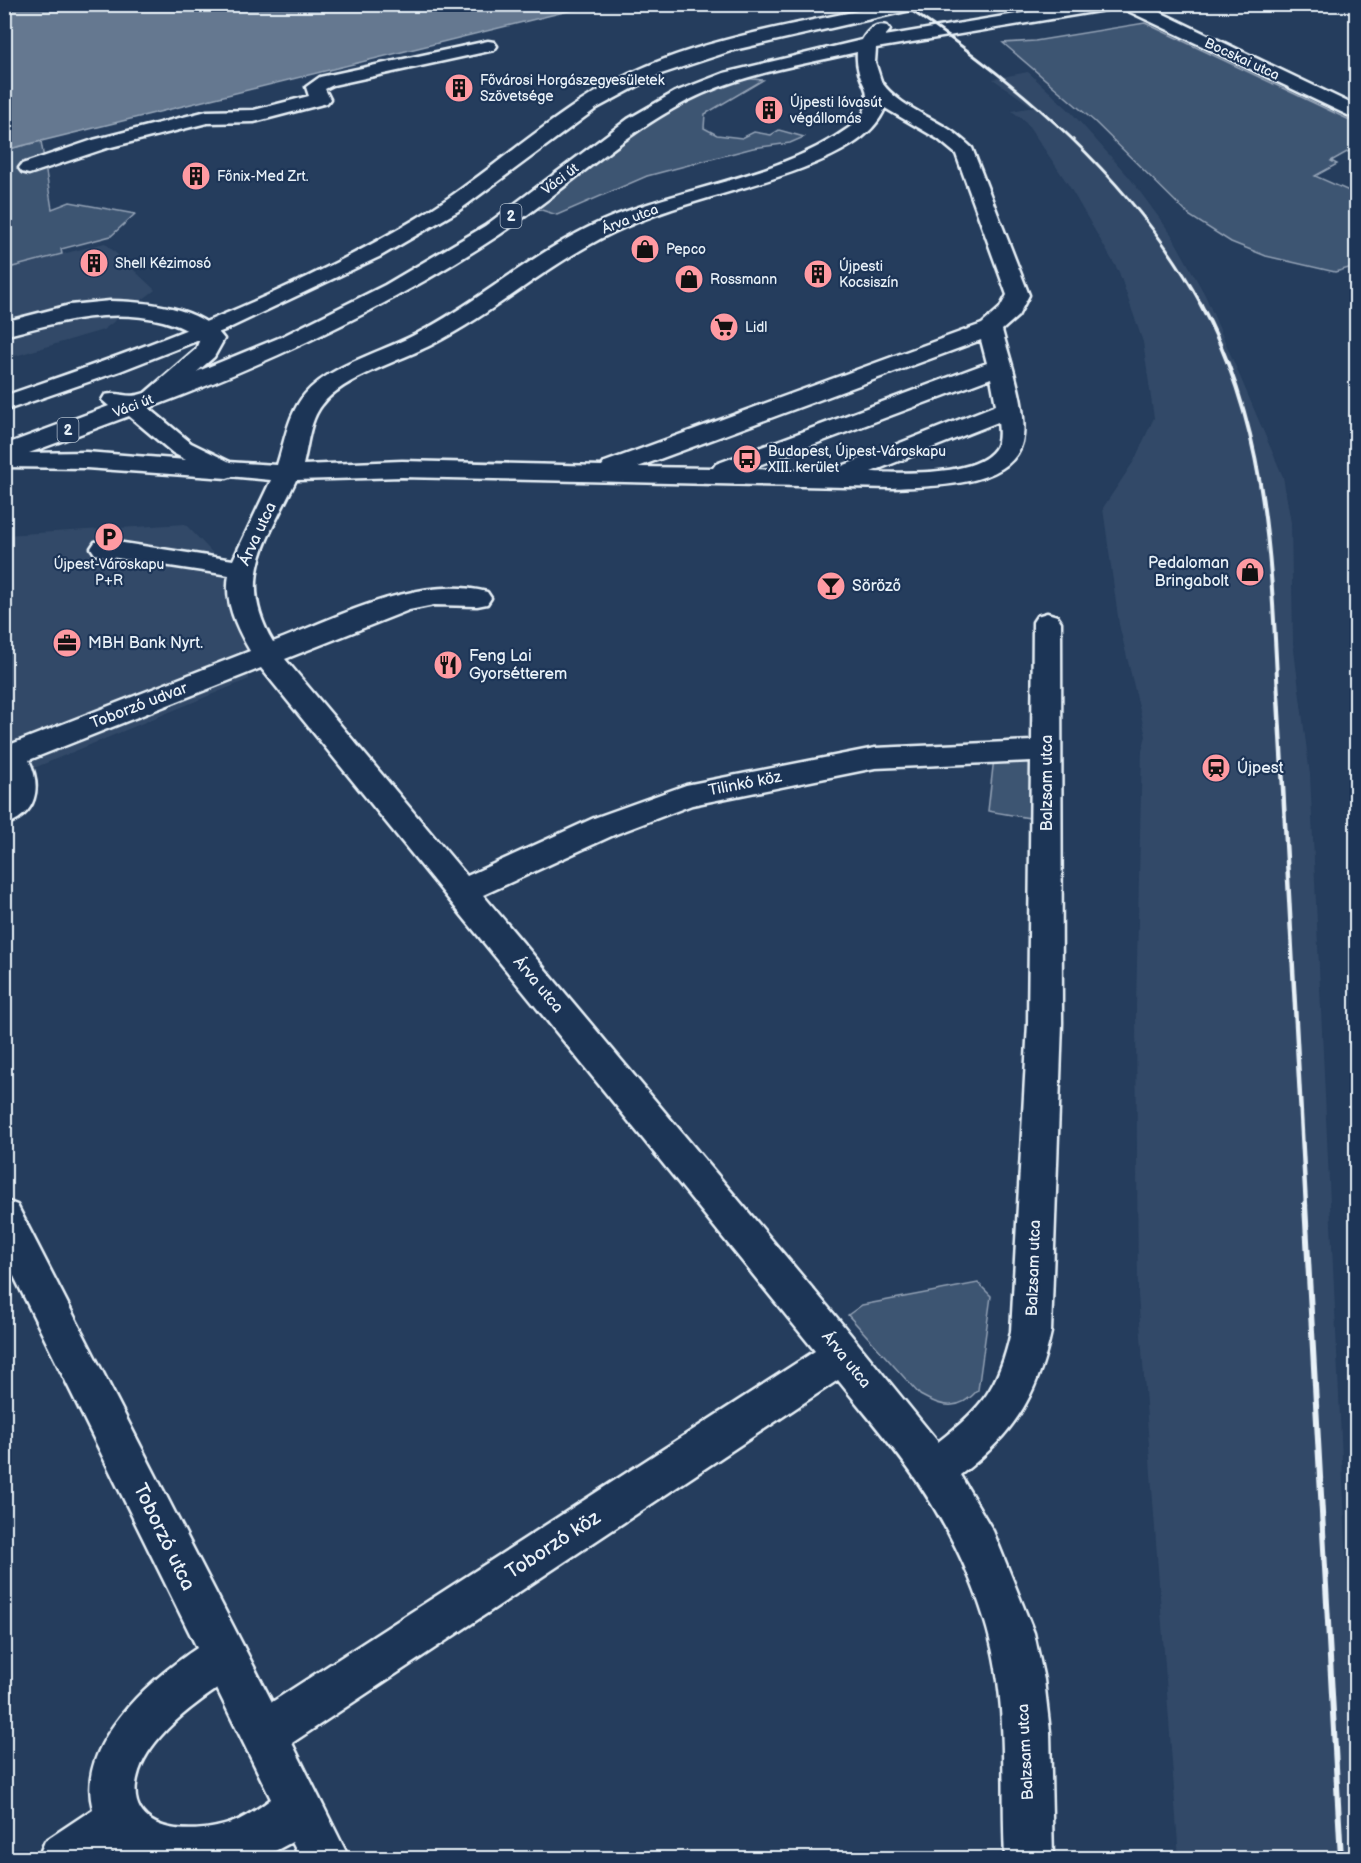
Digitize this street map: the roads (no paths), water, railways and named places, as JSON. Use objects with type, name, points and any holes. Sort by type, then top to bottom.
[{"type":"street","points":[[15,400],[125,362],[207,330],[330,274],[423,224],[485,183],[603,94],[652,71],[692,56],[750,40],[915,4]]},
{"type":"street","name":"Váci út","points":[[4,454],[143,402],[289,342],[393,290],[492,230],[645,118],[682,96],[731,77],[867,44],[1111,4]]},
{"type":"street","name":"Bocskai utca","points":[[1128,4],[1356,113]]},
{"type":"street","points":[[875,87],[865,60],[867,44],[873,36],[882,29],[954,12]]},
{"type":"street","points":[[29,168],[100,144],[207,117],[254,116],[320,99],[315,87],[327,81],[488,46]]},
{"type":"street","points":[[774,65],[825,71]]},
{"type":"street","points":[[597,473],[990,329],[1010,311],[1018,294],[965,152],[957,143],[894,106],[875,87],[853,78]]},
{"type":"street","name":"Árva utca","points":[[875,87],[878,100],[873,117],[844,139],[777,170],[605,228],[562,251],[438,332],[322,390],[306,411],[288,473],[241,569],[240,589],[254,636],[267,656],[934,1470]]},
{"type":"street","points":[[844,139],[891,127],[932,128]]},
{"type":"street","points":[[4,329],[65,312],[111,306],[165,314],[207,330],[212,339],[206,351],[143,402]]},
{"type":"street","points":[[4,461],[86,460],[288,473],[402,469],[891,480],[958,476],[981,469],[1000,459],[1009,448],[1012,436],[1000,366],[990,329]]},
{"type":"street","points":[[706,476],[1000,366]]},
{"type":"street","points":[[15,400],[80,395],[143,402],[182,448],[227,470]]},
{"type":"street","points":[[834,478],[1008,409]]},
{"type":"street","points":[[104,549],[241,569]]},
{"type":"street","name":"Toborzó udvar","points":[[4,814],[17,802],[24,784],[12,755],[403,602],[434,597],[477,598]]},
{"type":"street","name":"Balzsam utca","points":[[1029,1858],[1027,1732],[1021,1680],[1012,1633],[978,1546],[934,1470],[963,1449],[1004,1407],[1015,1389],[1027,1360],[1031,1332],[1045,1023],[1047,622]]},
{"type":"street","name":"Tilinkó köz","points":[[461,892],[605,826],[686,796],[875,758],[1047,750]]},
{"type":"street","name":"Toborzó utca","points":[[4,1216],[325,1858]]},
{"type":"street","name":"Toborzó köz","points":[[263,1736],[842,1355]]},
{"type":"street","points":[[224,1657],[201,1672],[160,1707],[140,1727],[126,1748],[115,1772],[114,1796],[118,1821],[134,1840],[153,1849],[177,1854],[226,1848],[252,1839],[300,1807]]},
{"type":"street","points":[[62,1858],[118,1821]]},
{"type":"railway","points":[[902,4],[989,67],[1070,137],[1142,216],[1173,258],[1201,304]]},
{"type":"railway","points":[[1200,303],[1223,350],[1240,398],[1253,446],[1268,545],[1278,697]]},
{"type":"railway","points":[[1278,696],[1306,1206]]},
{"type":"railway","points":[[1305,1204],[1341,1858]]},
{"type":"place","name":"Fővárosi Horgászegyesületek Szövetsége","points":[[459,88]]},
{"type":"place","name":"Újpesti lóvasút végállomás","points":[[769,110]]},
{"type":"place","name":"Főnix-Med Zrt.","points":[[196,176]]},
{"type":"place","name":"Pepco","points":[[645,249]]},
{"type":"place","name":"Shell Kézimosó","points":[[94,263]]},
{"type":"place","name":"Újpesti Kocsiszín","points":[[818,274]]},
{"type":"place","name":"Rossmann","points":[[689,279]]},
{"type":"place","name":"Lidl","points":[[724,327]]},
{"type":"place","name":"Budapest, Újpest-Városkapu XIII. kerület","points":[[747,459]]},
{"type":"place","name":"Újpest-Városkapu P+R","points":[[109,537]]},
{"type":"place","name":"Pedaloman Bringabolt","points":[[1250,572]]},
{"type":"place","name":"Söröző","points":[[831,586]]},
{"type":"place","name":"MBH Bank Nyrt.","points":[[67,643]]},
{"type":"place","name":"Feng Lai Gyorsétterem","points":[[448,665]]},
{"type":"place","name":"Újpest","points":[[1216,768]]}]
